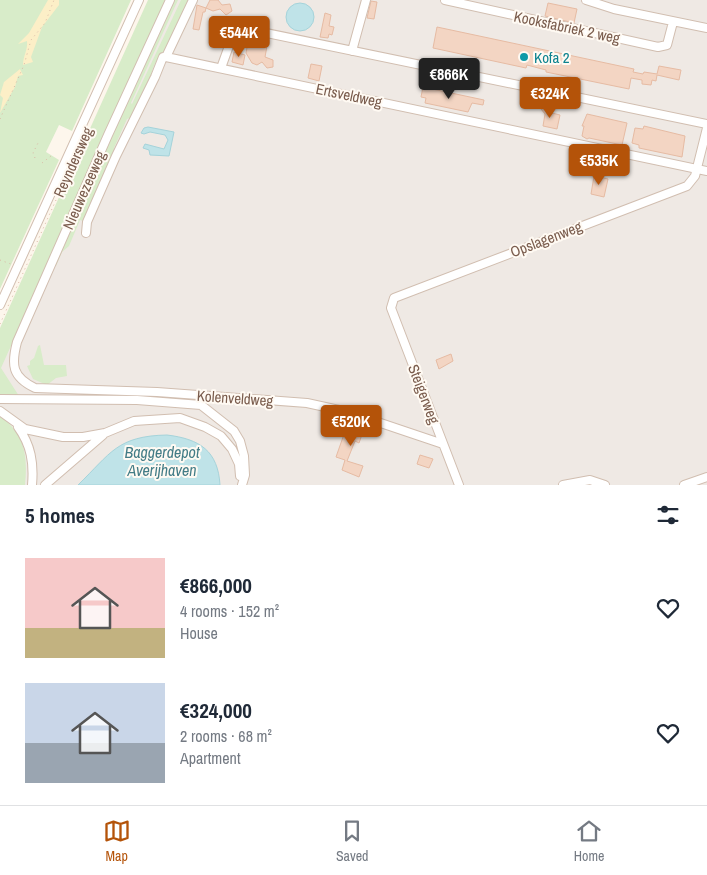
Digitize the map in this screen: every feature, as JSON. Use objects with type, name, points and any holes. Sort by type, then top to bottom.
[{"type":"street","name":"Reyndersweg","points":[[0,305],[139,0]]},
{"type":"street","name":"Nieuwezeeweg","points":[[22,382],[15,370],[13,358],[17,342],[170,0]]},
{"type":"street","points":[[86,232],[87,222],[116,156],[155,77],[156,70],[163,57],[166,57],[194,0]]},
{"type":"street","points":[[352,50],[366,0]]},
{"type":"street","name":"Kooksfabriek 2 weg","points":[[445,0],[658,47],[667,45],[673,22]]},
{"type":"street","points":[[586,0],[614,9],[707,28]]},
{"type":"street","points":[[221,68],[234,32],[242,28],[707,124]]},
{"type":"street","name":"Ertsveldweg","points":[[166,57],[508,127],[707,171]]},
{"type":"street","points":[[697,170],[707,128]]},
{"type":"street","name":"Opslagenweg","points":[[391,303],[394,298],[687,186],[692,181],[697,170]]},
{"type":"street","name":"Steigerweg","points":[[391,303],[459,485]]},
{"type":"street","name":"Kolenveldweg","points":[[22,382],[35,388],[157,392],[307,403],[348,412],[443,444]]},
{"type":"street","points":[[0,399],[137,400],[201,405],[234,431],[240,441],[244,456],[245,475],[241,485]]},
{"type":"street","points":[[0,411],[25,429],[63,437],[84,437],[104,433],[134,421],[156,418],[180,418],[205,427],[221,436],[232,449],[239,464],[241,485]]},
{"type":"street","points":[[14,422],[24,435],[31,452],[33,467],[32,485]]},
{"type":"street","points":[[45,485],[104,433]]},
{"type":"street","points":[[684,485],[707,477]]},
{"type":"street","points":[[563,485],[590,480],[606,485]]},
{"type":"path","points":[[0,118],[24,65],[31,40],[45,23],[54,0]]},
{"type":"path","name":"Reyndersweg","points":[[0,324],[87,132]]},
{"type":"path","points":[[35,158],[33,153],[38,143]]},
{"type":"path","points":[[42,162],[51,156]]},
{"type":"path","points":[[0,260],[11,264]]},
{"type":"shaded area","points":[[164,0],[707,0],[707,485],[0,485],[0,359]]},
{"type":"green space","points":[[0,0],[131,0],[72,131],[59,125],[46,152],[59,160],[0,289]]},
{"type":"green space","points":[[148,0],[167,0],[1,368],[19,396],[0,395],[0,328]]},
{"type":"green space","points":[[174,0],[178,0],[132,104],[181,0],[190,0],[164,51],[155,63],[151,77],[130,118],[127,119],[114,148],[114,153],[83,221],[80,220],[69,246],[62,252],[56,266],[53,265]]},
{"type":"green space","points":[[40,345],[44,365],[66,365],[67,376],[56,378],[47,385],[33,379],[27,366],[30,365],[30,361],[34,358]]},
{"type":"green space","points":[[0,416],[15,430],[23,446],[26,465],[25,485],[0,485]]},
{"type":"sand","points":[[48,0],[59,0],[59,5],[42,27],[31,57],[33,62],[23,65],[27,41],[18,44],[29,33]]},
{"type":"sand","points":[[20,69],[23,75],[18,76],[15,87],[0,113],[3,98],[0,95],[4,82]]},
{"type":"water","points":[[300,3],[310,7],[314,17],[310,27],[300,31],[290,27],[286,17],[290,7]]},
{"type":"water","points":[[148,127],[174,132],[169,156],[150,155],[149,150],[143,148],[145,144],[164,149],[168,140],[165,135],[150,132],[141,133],[144,128]]},
{"type":"water","name":"Baggerdepot Averijhaven","points":[[167,435],[189,440],[205,449],[216,463],[220,485],[78,485],[116,448],[137,439]]},
{"type":"building","points":[[210,0],[218,0],[222,5],[230,4],[232,11],[226,15],[220,9],[213,11],[206,8]]},
{"type":"building","points":[[371,1],[377,2],[374,19],[367,18]]},
{"type":"building","points":[[548,3],[577,9],[574,23],[545,16]]},
{"type":"building","points":[[197,5],[206,8],[205,12],[203,12],[199,30],[193,29]]},
{"type":"building","points":[[325,13],[331,15],[329,26],[334,27],[332,35],[329,34],[328,38],[320,37]]},
{"type":"building","name":"Kofa 2","points":[[437,27],[634,69],[633,72],[643,74],[644,72],[657,74],[659,66],[681,70],[679,80],[657,75],[656,81],[652,80],[651,85],[642,84],[642,80],[631,78],[629,89],[546,72],[546,70],[527,65],[526,68],[433,48]]},
{"type":"building","points":[[248,42],[267,46],[265,57],[273,60],[273,67],[267,68],[262,62],[257,65],[252,63],[246,53]]},
{"type":"building","points":[[234,52],[245,55],[243,65],[232,62]]},
{"type":"building","points":[[311,64],[322,66],[319,81],[308,78]]},
{"type":"building","points":[[423,87],[484,100],[483,105],[472,103],[468,112],[425,103],[426,98],[421,97]]},
{"type":"building","points":[[544,106],[548,107],[548,112],[560,115],[557,129],[543,126],[545,114],[541,109]]},
{"type":"building","points":[[587,114],[627,123],[622,145],[587,139],[582,136],[584,126],[582,126]]},
{"type":"building","points":[[644,126],[685,136],[682,157],[639,148],[639,145],[632,143],[635,128],[643,129]]},
{"type":"building","points":[[594,176],[608,179],[604,197],[591,194]]},
{"type":"building","points":[[451,354],[453,361],[439,369],[436,360]]},
{"type":"building","points":[[349,420],[365,426],[359,443],[355,441],[347,461],[363,466],[359,477],[342,470],[345,460],[336,457]]},
{"type":"building","points":[[420,455],[433,459],[429,468],[417,464]]},
{"type":"place","name":"Kofa 2","points":[[524,57]]}]
